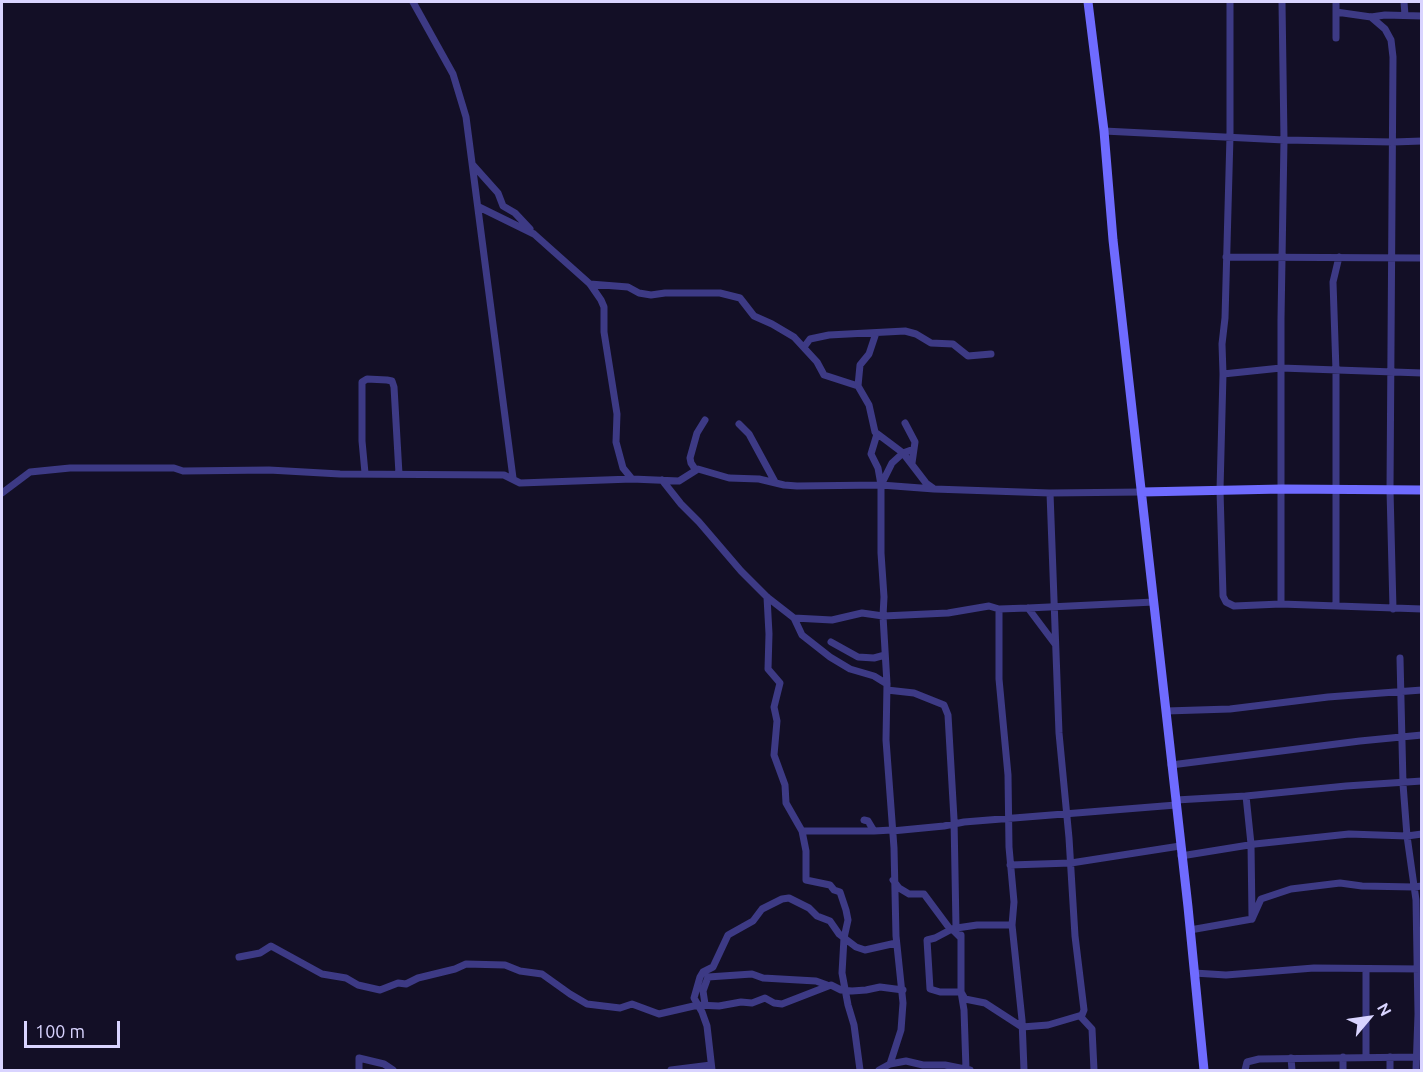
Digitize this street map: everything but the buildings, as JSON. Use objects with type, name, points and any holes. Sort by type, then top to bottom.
[{"type":"main road","points":[[1088,2],[1191,930],[1204,1071]]},
{"type":"main road","points":[[1142,492],[1282,489],[1422,490]]},
{"type":"street","points":[[413,2],[453,74],[465,110],[514,479]]},
{"type":"street","points":[[1230,2],[1230,136],[1222,344],[1220,490],[1222,588],[1226,602],[1234,606],[1281,604],[1422,609]]},
{"type":"street","points":[[1281,604],[1284,140],[1282,2]]},
{"type":"street","points":[[1336,2],[1336,38]]},
{"type":"street","points":[[1404,2],[1405,15]]},
{"type":"street","points":[[1336,12],[1371,17],[1380,15],[1422,16]]},
{"type":"street","points":[[1371,17],[1384,29],[1391,40],[1393,57],[1390,490],[1393,609]]},
{"type":"street","points":[[1104,131],[1284,140],[1422,141]]},
{"type":"street","points":[[473,165],[498,193],[503,206],[515,213],[597,293],[604,307],[604,332],[617,414],[616,442],[623,468],[632,479]]},
{"type":"street","points":[[479,207],[534,234]]},
{"type":"street","points":[[1226,257],[1422,258]]},
{"type":"street","points":[[1323,257],[1330,260],[1335,268]]},
{"type":"street","points":[[1336,606],[1336,371],[1333,282],[1339,257]]},
{"type":"street","points":[[590,284],[623,286],[651,296],[665,293],[734,296],[743,300],[754,316],[790,334],[804,347],[824,375],[858,386]]},
{"type":"street","points":[[804,347],[810,339],[829,334],[905,331],[916,334],[931,343],[953,344],[968,356],[991,354]]},
{"type":"street","points":[[876,333],[869,354],[860,365],[858,386],[869,405],[872,423],[877,434],[887,439],[903,453],[926,483],[934,489]]},
{"type":"street","points":[[1223,374],[1281,368],[1422,373]]},
{"type":"street","points":[[365,474],[362,441],[362,382],[367,379],[392,381],[399,474]]},
{"type":"street","points":[[705,420],[697,433],[690,458],[691,463],[695,469],[729,478],[759,478],[797,486],[881,485],[1050,493],[1142,492]]},
{"type":"street","points":[[905,423],[915,442],[912,463]]},
{"type":"street","points":[[739,424],[749,434],[775,482]]},
{"type":"street","points":[[877,434],[871,453],[878,468],[881,485],[883,616],[887,687],[886,740],[896,943],[903,990],[901,1030],[890,1064]]},
{"type":"street","points":[[881,485],[892,463],[903,453],[914,449]]},
{"type":"street","points":[[2,493],[30,472],[70,468],[504,475],[520,483],[632,479],[682,481],[695,469]]},
{"type":"street","points":[[662,480],[741,571],[767,597],[794,618],[802,635],[850,669],[874,676],[887,687],[914,693],[945,706],[950,735],[957,928],[962,962],[961,992],[968,1070],[945,1065],[906,1062],[890,1064],[879,1071]]},
{"type":"street","points":[[961,992],[965,999],[985,1003],[1022,1027],[1048,1025],[1080,1016],[1084,1010],[1075,936],[1059,733],[1050,493]]},
{"type":"street","points":[[767,597],[768,669],[780,686],[774,707],[777,721],[774,755],[784,785],[786,803],[802,831],[806,851],[806,880],[829,885],[840,892],[848,920],[844,938],[842,973],[854,1025],[860,1071]]},
{"type":"street","points":[[794,618],[832,620],[862,613],[883,616],[948,613],[989,606],[999,609],[1154,602]]},
{"type":"street","points":[[1028,608],[1055,644]]},
{"type":"street","points":[[999,609],[999,679],[1008,775],[1010,865],[1014,902],[1012,925],[1024,1071]]},
{"type":"street","points":[[831,642],[858,657],[885,655]]},
{"type":"street","points":[[1400,658],[1401,738],[1407,836],[1418,886],[1416,900],[1419,1057],[1416,1071]]},
{"type":"street","points":[[1166,711],[1230,709],[1328,697],[1422,690]]},
{"type":"street","points":[[1172,765],[1422,735]]},
{"type":"street","points":[[802,831],[892,831],[1176,802],[1422,781]]},
{"type":"street","points":[[1246,796],[1251,844],[1252,919]]},
{"type":"street","points":[[864,820],[868,821],[874,831]]},
{"type":"street","points":[[1010,865],[1071,863],[1349,834],[1407,836],[1422,834]]},
{"type":"street","points":[[893,880],[899,888],[909,894],[924,894],[948,928],[1012,925]]},
{"type":"street","points":[[1252,919],[1261,899],[1291,889],[1340,883],[1362,886],[1418,886]]},
{"type":"street","points":[[671,1071],[711,1068],[707,1026],[701,1004],[694,995],[699,977],[713,967],[728,935],[753,921],[762,909],[779,900],[789,898],[809,908],[817,916],[830,921],[844,938],[856,947],[865,950],[896,943]]},
{"type":"street","points":[[1191,930],[1252,919]]},
{"type":"street","points":[[957,928],[926,941],[929,988],[940,992],[961,992]]},
{"type":"street","points":[[239,957],[260,953],[271,946],[322,974],[346,978],[364,987],[380,990],[466,964],[505,964],[520,971],[542,974],[587,1004],[620,1008],[632,1004],[659,1014],[701,1004],[719,1006],[741,1002],[752,1004],[765,998],[782,1004],[827,985]]},
{"type":"street","points":[[1194,974],[1226,975],[1314,968],[1419,968]]},
{"type":"street","points":[[1366,969],[1366,1057]]},
{"type":"street","points":[[701,1004],[708,977],[752,974],[763,978],[816,981],[845,990],[880,987],[903,990]]},
{"type":"street","points":[[1080,1016],[1092,1029],[1094,1071]]},
{"type":"street","points":[[1343,1057],[1343,1071]]},
{"type":"street","points":[[1390,1057],[1390,1071]]},
{"type":"street","points":[[1245,1071],[1245,1066],[1250,1060],[1419,1057]]},
{"type":"street","points":[[359,1071],[359,1058],[384,1064],[393,1071]]},
{"type":"street","points":[[1291,1058],[1292,1071]]}]
